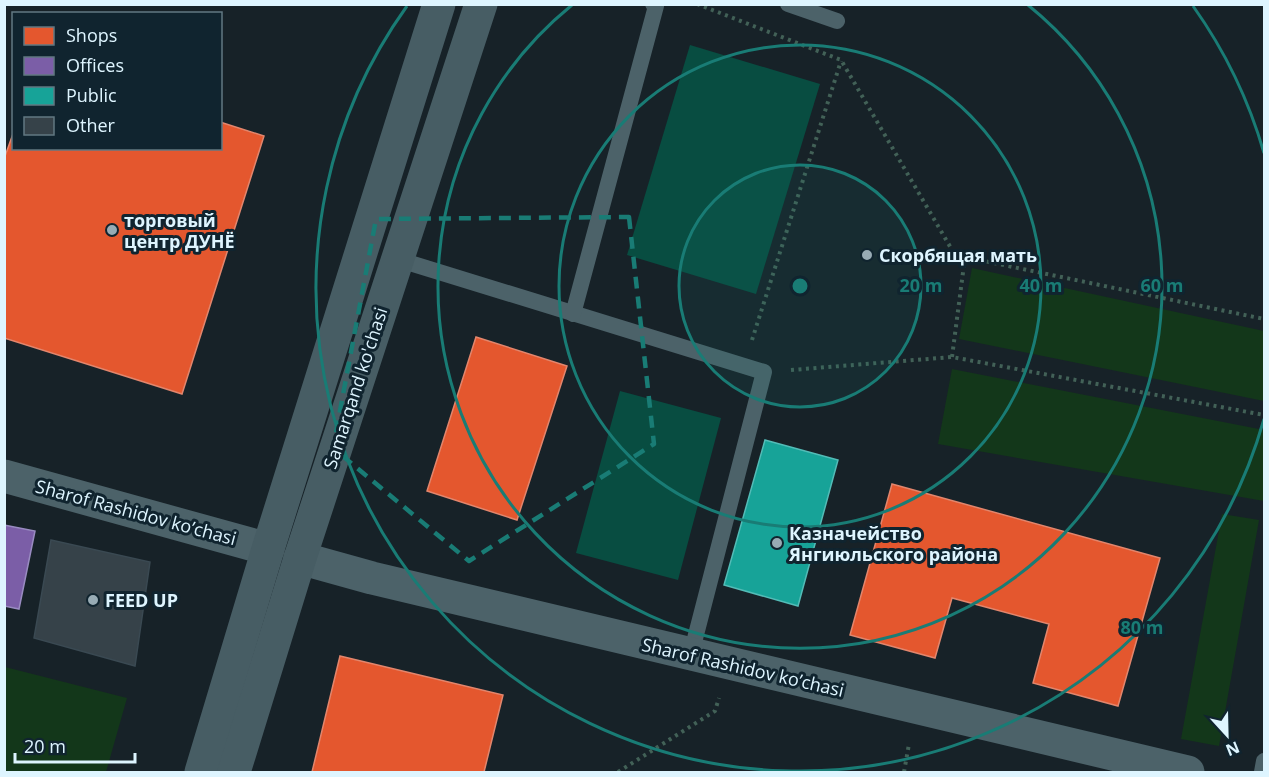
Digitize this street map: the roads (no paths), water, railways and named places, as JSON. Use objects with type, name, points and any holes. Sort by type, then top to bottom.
[{"type":"main road","name":"Samarqand ko'chasi","points":[[201,772],[268,549],[439,4]]},
{"type":"main road","name":"Samarqand ko'chasi","points":[[234,772],[300,558],[481,4]]},
{"type":"main road","points":[[268,549],[300,558]]},
{"type":"street","name":"Sharof Rashidov ko’chasi","points":[[4,476],[268,549]]},
{"type":"street","name":"Sharof Rashidov ko’chasi","points":[[300,558],[1148,768],[1188,772]]},
{"type":"lane","points":[[788,4],[837,21]]},
{"type":"lane","points":[[573,314],[655,5]]},
{"type":"lane","points":[[397,259],[764,372],[691,654]]},
{"type":"lane","points":[[1262,772],[1264,761]]},
{"type":"place","name":"торговый центр ДУНЁ","points":[[112,230]]},
{"type":"place","name":"Скорбящая мать","points":[[867,255]]},
{"type":"place","name":"Казначейство Янгиюльского района","points":[[777,543]]},
{"type":"place","name":"FEED UP","points":[[93,600]]}]
